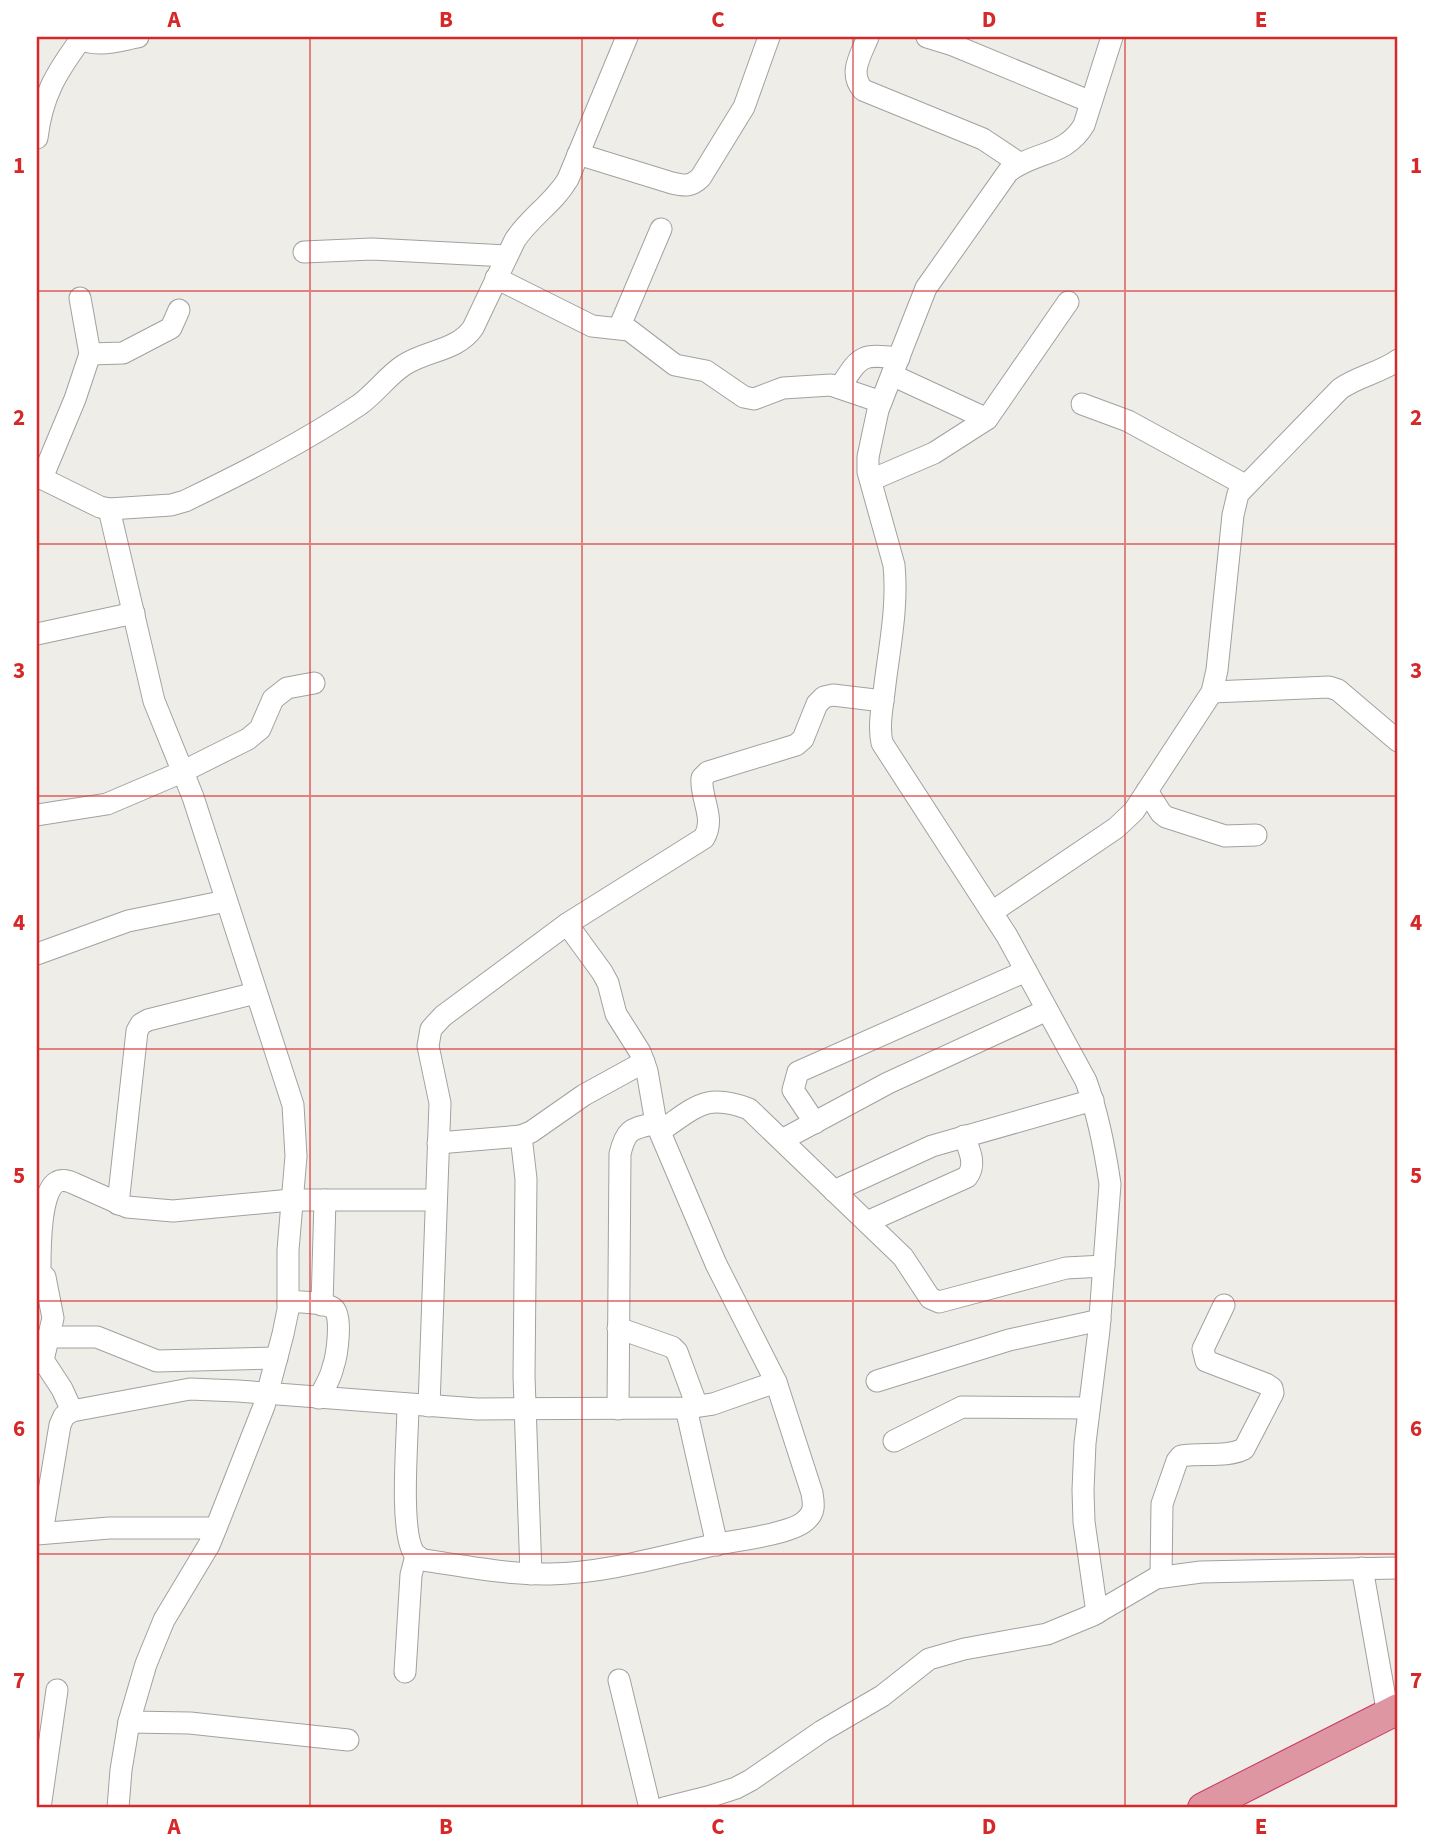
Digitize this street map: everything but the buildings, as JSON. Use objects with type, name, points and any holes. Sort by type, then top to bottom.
[{"type":"highway","points":[[1203,1808],[1393,1712]]},
{"type":"street","points":[[37,138],[42,104],[80,38],[99,44],[138,37]]},
{"type":"street","points":[[80,298],[90,354],[75,399],[39,477],[100,508],[171,505],[270,460],[361,404],[401,367],[467,337],[474,328],[496,278],[522,230],[560,192],[627,37]]},
{"type":"street","points":[[578,154],[672,183],[687,186],[694,184],[744,107],[769,37]]},
{"type":"street","points":[[868,37],[856,67],[855,77],[863,90],[983,139],[1019,163]]},
{"type":"street","points":[[927,37],[1091,102]]},
{"type":"street","points":[[1097,1613],[1084,1522],[1085,1443],[1100,1320],[1110,1184],[1093,1100],[1086,1082],[992,912],[882,743],[880,732],[894,612],[895,579],[868,457],[881,402],[926,288],[1008,172],[1019,163],[1067,146],[1077,137],[1084,125],[1112,37]]},
{"type":"street","points":[[619,328],[661,229]]},
{"type":"street","points":[[304,252],[372,249],[507,256]]},
{"type":"street","points":[[496,278],[592,326],[629,330],[675,365],[706,371],[744,397],[754,399],[783,388],[831,385],[881,402]]},
{"type":"street","points":[[871,480],[934,453],[987,419],[1068,302]]},
{"type":"street","points":[[90,354],[113,355],[130,351],[172,328],[179,310]]},
{"type":"street","points":[[841,387],[857,361],[866,356],[895,367],[987,419]]},
{"type":"street","points":[[992,912],[1129,818],[1212,692],[1217,670],[1233,515],[1238,494],[1340,388],[1350,382],[1395,370]]},
{"type":"street","points":[[1082,404],[1128,421],[1245,485]]},
{"type":"street","points":[[109,509],[153,701],[193,797],[293,1105],[296,1156],[288,1250],[288,1301],[268,1394],[216,1528],[164,1620],[146,1664],[129,1722],[118,1808]]},
{"type":"street","points":[[37,634],[134,613]]},
{"type":"street","points":[[37,815],[107,804],[182,772],[248,739],[260,729],[273,699],[286,688],[314,683]]},
{"type":"street","points":[[1212,692],[1329,687],[1338,690],[1398,741]]},
{"type":"street","points":[[405,1672],[411,1575],[416,1556],[408,1535],[407,1503],[419,1406],[436,1200],[440,1103],[428,1046],[431,1029],[443,1016],[567,924],[704,838],[709,830],[709,820],[701,787],[702,778],[708,772],[796,745],[803,739],[817,704],[824,697],[833,695],[883,701]]},
{"type":"street","points":[[1147,791],[1166,817],[1225,836],[1256,835]]},
{"type":"street","points":[[37,954],[128,921],[226,901]]},
{"type":"street","points":[[416,1556],[423,1560],[510,1573],[593,1571],[803,1524],[812,1515],[814,1508],[812,1493],[776,1382],[716,1264],[658,1127],[644,1062],[616,1014],[608,983],[567,924]]},
{"type":"street","points":[[815,1123],[793,1090],[798,1072],[1026,971]]},
{"type":"street","points":[[118,1203],[137,1031],[141,1024],[256,993]]},
{"type":"street","points":[[782,1140],[888,1083],[1047,1010]]},
{"type":"street","points":[[438,1143],[521,1136],[584,1095],[644,1062]]},
{"type":"street","points":[[834,1191],[932,1146],[1093,1100]]},
{"type":"street","points":[[618,1409],[620,1154],[623,1138],[632,1129],[658,1127],[702,1104],[715,1101],[749,1109],[903,1257],[930,1298],[939,1302],[1066,1268],[1104,1266]]},
{"type":"street","points":[[521,1136],[526,1179],[525,1411],[530,1574]]},
{"type":"street","points":[[867,1222],[967,1177],[973,1164],[964,1136]]},
{"type":"street","points":[[72,1411],[62,1389],[43,1360],[52,1327],[53,1308],[45,1277],[38,1273],[40,1229],[49,1189],[57,1182],[65,1180],[74,1183],[127,1207],[173,1211],[291,1200],[436,1200]]},
{"type":"street","points":[[322,1305],[325,1200]]},
{"type":"street","points":[[288,1301],[335,1309],[339,1322],[334,1366],[319,1398]]},
{"type":"street","points":[[1161,1577],[1163,1504],[1177,1461],[1181,1456],[1191,1454],[1235,1453],[1244,1449],[1273,1393],[1272,1388],[1266,1384],[1206,1361],[1203,1349],[1224,1305]]},
{"type":"street","points":[[877,1381],[1009,1340],[1100,1320]]},
{"type":"street","points":[[618,1328],[673,1347],[677,1353],[692,1407],[717,1545]]},
{"type":"street","points":[[48,1337],[97,1338],[157,1361],[277,1358]]},
{"type":"street","points":[[216,1528],[109,1528],[39,1534],[64,1416],[72,1411],[190,1389],[525,1411],[692,1407],[713,1404],[776,1382]]},
{"type":"street","points":[[894,1441],[962,1407],[1089,1408]]},
{"type":"street","points":[[664,1808],[708,1797],[744,1784],[822,1731],[882,1696],[929,1659],[1047,1634],[1097,1613],[1138,1587],[1161,1577],[1200,1572],[1398,1568]]},
{"type":"street","points":[[1362,1569],[1393,1712]]},
{"type":"street","points":[[619,1680],[650,1808]]},
{"type":"street","points":[[40,1808],[57,1690]]},
{"type":"street","points":[[129,1722],[190,1723],[348,1740]]}]
